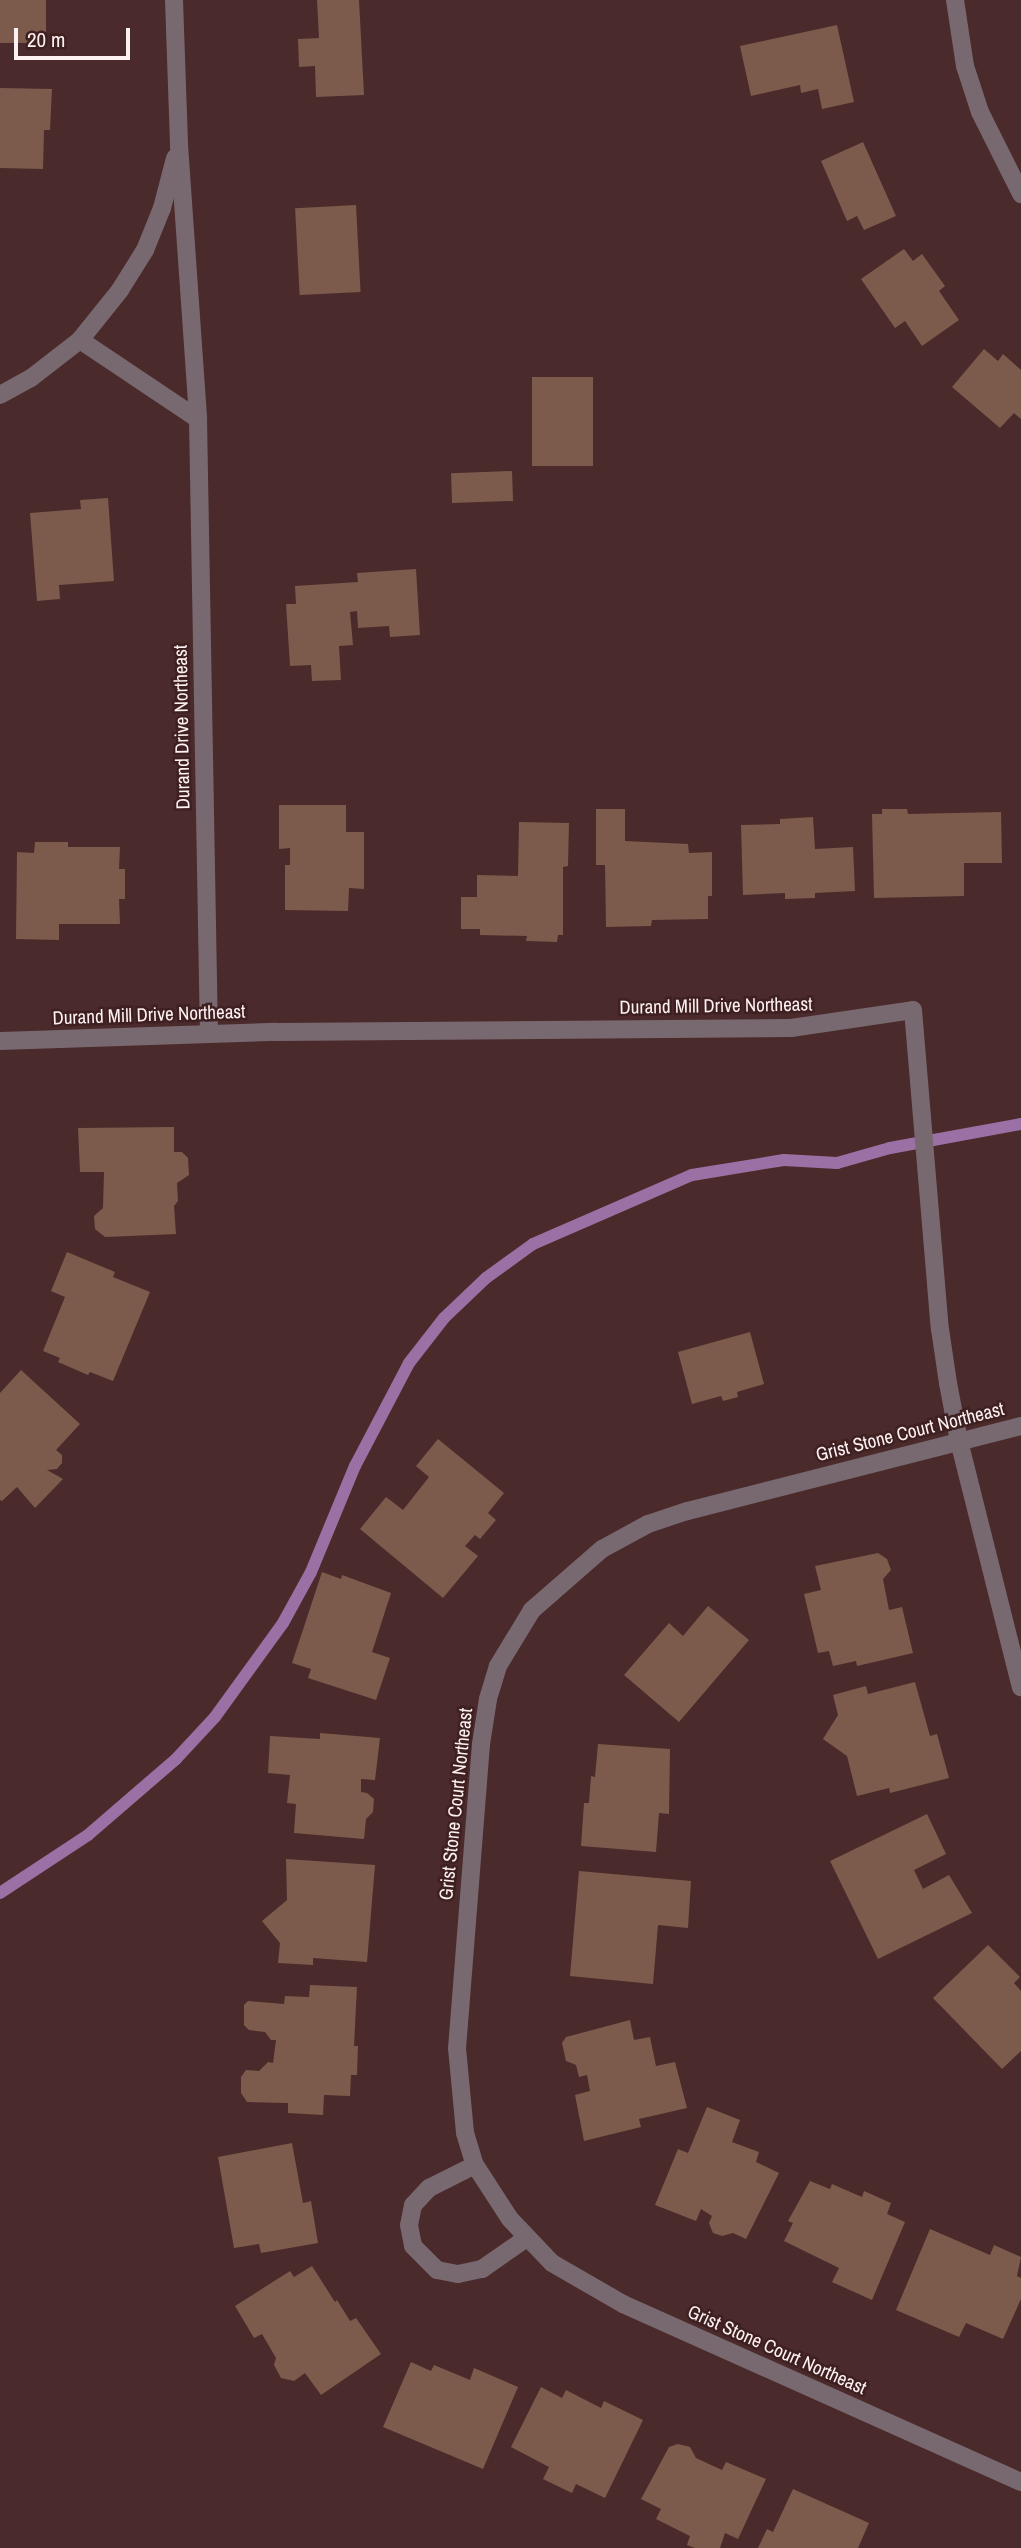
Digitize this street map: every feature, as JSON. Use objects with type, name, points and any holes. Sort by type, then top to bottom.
[{"type":"street","name":"Durand Drive Northeast","points":[[174,0],[179,145],[198,419],[209,1034]]},
{"type":"street","points":[[956,0],[965,65],[980,112],[1021,194]]},
{"type":"street","points":[[0,395],[31,378],[80,340],[120,290],[145,250],[162,208],[179,145]]},
{"type":"street","points":[[80,340],[198,419]]},
{"type":"street","name":"Durand Mill Drive Northeast","points":[[0,1041],[276,1032],[791,1028],[913,1010],[940,1329],[959,1441],[1021,1687]]},
{"type":"street","name":"Grist Stone Court Northeast","points":[[1021,1426],[687,1510],[648,1524],[602,1549],[532,1610],[498,1666],[488,1699],[481,1744],[457,2048],[465,2133],[475,2165],[525,2239],[552,2263],[623,2304],[1021,2482]]},
{"type":"street","points":[[475,2165],[429,2188],[413,2205],[409,2225],[413,2246],[437,2270],[458,2274],[482,2269],[525,2239]]},
{"type":"building","points":[[0,0],[46,0],[46,43],[0,43]]},
{"type":"building","points":[[317,0],[359,0],[364,95],[316,97],[315,66],[299,67],[298,39],[319,38]]},
{"type":"building","points":[[837,25],[854,102],[822,109],[818,89],[801,93],[800,85],[751,96],[740,46]]},
{"type":"building","points":[[0,88],[52,89],[50,130],[44,130],[43,169],[0,168]]},
{"type":"building","points":[[863,142],[896,216],[864,230],[857,216],[847,221],[821,161]]},
{"type":"building","points":[[356,205],[361,292],[300,295],[295,208]]},
{"type":"building","points":[[904,249],[913,261],[922,254],[945,286],[939,291],[959,320],[922,346],[905,321],[895,328],[861,279]]},
{"type":"building","points":[[984,349],[998,361],[1003,354],[1021,370],[1021,419],[1014,413],[1000,428],[952,387]]},
{"type":"building","points":[[532,377],[593,377],[593,466],[532,466]]},
{"type":"building","points":[[512,471],[513,501],[452,503],[451,473]]},
{"type":"building","points":[[108,498],[114,581],[59,585],[60,599],[37,601],[30,513],[81,509],[80,500]]},
{"type":"building","points":[[416,569],[420,635],[390,637],[389,626],[358,628],[357,611],[350,612],[353,645],[339,646],[341,680],[312,681],[311,665],[290,666],[286,604],[296,604],[295,586],[358,582],[357,573]]},
{"type":"building","points":[[279,805],[346,805],[346,832],[364,832],[364,889],[349,888],[348,911],[285,910],[285,865],[290,865],[290,848],[279,849]]},
{"type":"building","points":[[596,809],[625,809],[625,841],[688,844],[689,853],[712,852],[712,896],[708,896],[708,919],[652,920],[651,926],[606,927],[605,865],[596,865]]},
{"type":"building","points":[[882,809],[907,809],[908,814],[1001,812],[1002,863],[964,863],[964,896],[874,898],[872,814],[882,814]]},
{"type":"building","points":[[813,817],[815,849],[853,847],[855,891],[815,893],[815,898],[785,899],[785,893],[743,895],[741,825],[780,824],[780,819]]},
{"type":"building","points":[[519,822],[569,823],[568,866],[563,867],[563,935],[558,935],[557,942],[526,941],[527,936],[480,935],[480,929],[461,929],[461,897],[477,897],[477,875],[518,876]]},
{"type":"building","points":[[35,842],[68,842],[68,847],[120,847],[119,869],[125,869],[125,899],[119,899],[120,924],[59,924],[59,940],[16,939],[17,852],[34,853]]},
{"type":"building","points":[[174,1127],[174,1152],[182,1152],[188,1158],[189,1175],[177,1183],[178,1201],[174,1206],[176,1234],[105,1237],[95,1229],[94,1216],[103,1208],[104,1172],[80,1172],[78,1128]]},
{"type":"building","points":[[67,1252],[115,1272],[113,1277],[150,1292],[113,1381],[90,1372],[88,1375],[58,1362],[60,1358],[43,1351],[65,1297],[51,1291]]},
{"type":"building","points":[[750,1332],[764,1384],[737,1392],[738,1397],[723,1401],[721,1396],[692,1404],[678,1352]]},
{"type":"building","points":[[21,1370],[80,1424],[56,1450],[62,1455],[62,1463],[57,1469],[47,1470],[63,1479],[35,1508],[17,1487],[0,1500],[0,1393]]},
{"type":"building","points":[[438,1439],[504,1493],[488,1513],[496,1520],[480,1539],[475,1535],[465,1546],[478,1556],[443,1598],[360,1529],[386,1497],[403,1510],[429,1477],[416,1466]]},
{"type":"building","points":[[878,1553],[887,1559],[891,1570],[883,1579],[889,1610],[902,1607],[913,1653],[857,1666],[856,1661],[833,1666],[829,1651],[818,1653],[804,1594],[821,1590],[815,1566]]},
{"type":"building","points":[[322,1572],[341,1579],[342,1575],[391,1593],[372,1652],[390,1658],[376,1700],[308,1678],[311,1669],[292,1663]]},
{"type":"building","points":[[708,1606],[749,1640],[679,1722],[624,1675],[669,1623],[683,1636]]},
{"type":"building","points":[[915,1682],[930,1736],[937,1734],[949,1778],[890,1793],[889,1788],[857,1796],[847,1756],[823,1739],[838,1715],[833,1695],[866,1686],[868,1694]]},
{"type":"building","points":[[320,1733],[380,1738],[375,1780],[361,1779],[361,1792],[374,1799],[373,1812],[366,1819],[364,1839],[294,1833],[296,1804],[287,1803],[290,1775],[268,1773],[270,1736],[320,1739]]},
{"type":"building","points":[[598,1744],[670,1749],[669,1814],[659,1813],[656,1852],[581,1846],[584,1803],[589,1803]]},
{"type":"building","points":[[927,1814],[946,1854],[914,1870],[923,1889],[949,1875],[972,1913],[878,1959],[830,1861]]},
{"type":"building","points":[[286,1859],[375,1865],[367,1962],[313,1958],[313,1965],[278,1963],[280,1943],[262,1921],[287,1900]]},
{"type":"building","points":[[579,1871],[691,1881],[688,1928],[658,1925],[653,1984],[570,1976]]},
{"type":"building","points":[[988,1945],[1020,1977],[1014,1983],[1021,1991],[1021,2051],[1002,2069],[933,1998]]},
{"type":"building","points":[[310,1985],[357,1987],[354,2046],[358,2046],[357,2075],[351,2075],[350,2096],[324,2095],[323,2115],[288,2113],[288,2103],[247,2102],[241,2093],[241,2077],[246,2070],[259,2071],[268,2062],[273,2063],[276,2040],[271,2040],[265,2032],[249,2030],[244,2025],[244,2005],[248,2001],[284,2004],[285,1996],[309,1997]]},
{"type":"building","points":[[630,2020],[634,2040],[650,2037],[656,2066],[675,2062],[687,2108],[639,2119],[641,2127],[584,2141],[575,2095],[590,2091],[587,2075],[579,2077],[576,2065],[566,2061],[562,2043],[566,2037]]},
{"type":"building","points":[[707,2107],[740,2120],[732,2142],[759,2152],[756,2162],[779,2173],[746,2239],[733,2233],[722,2236],[713,2233],[709,2223],[712,2216],[701,2209],[696,2221],[655,2205],[678,2149],[688,2153]]},
{"type":"building","points":[[292,2143],[303,2203],[311,2201],[318,2243],[261,2253],[259,2244],[234,2248],[218,2157]]},
{"type":"building","points":[[810,2181],[830,2189],[832,2184],[862,2197],[864,2191],[891,2203],[887,2214],[905,2222],[872,2300],[832,2282],[839,2268],[784,2241],[793,2223],[788,2221]]},
{"type":"building","points":[[930,2229],[990,2255],[994,2245],[1021,2257],[1017,2276],[1021,2278],[1021,2299],[1003,2339],[966,2323],[959,2337],[896,2310]]},
{"type":"building","points":[[312,2266],[335,2302],[337,2300],[350,2321],[356,2318],[381,2354],[321,2395],[305,2373],[294,2381],[281,2378],[274,2365],[276,2358],[262,2334],[254,2338],[235,2306],[290,2271],[294,2277]]},
{"type":"building","points":[[411,2362],[431,2371],[434,2365],[470,2380],[474,2368],[518,2387],[483,2469],[383,2427]]},
{"type":"building","points":[[541,2387],[562,2398],[566,2390],[601,2408],[604,2401],[643,2420],[605,2498],[576,2484],[572,2493],[543,2479],[549,2467],[511,2447]]},
{"type":"building","points":[[678,2444],[690,2447],[696,2458],[722,2470],[726,2462],[766,2479],[738,2539],[725,2533],[720,2548],[695,2548],[687,2545],[690,2536],[656,2519],[661,2509],[641,2499],[669,2447]]},
{"type":"building","points":[[793,2489],[869,2523],[858,2548],[758,2548],[767,2529],[773,2532]]},
{"type":"waterway","points":[[0,1893],[88,1835],[176,1759],[215,1717],[283,1623],[311,1572],[355,1466],[409,1363],[444,1318],[486,1278],[533,1244],[692,1175],[784,1160],[837,1163],[890,1148],[1021,1124]]}]
